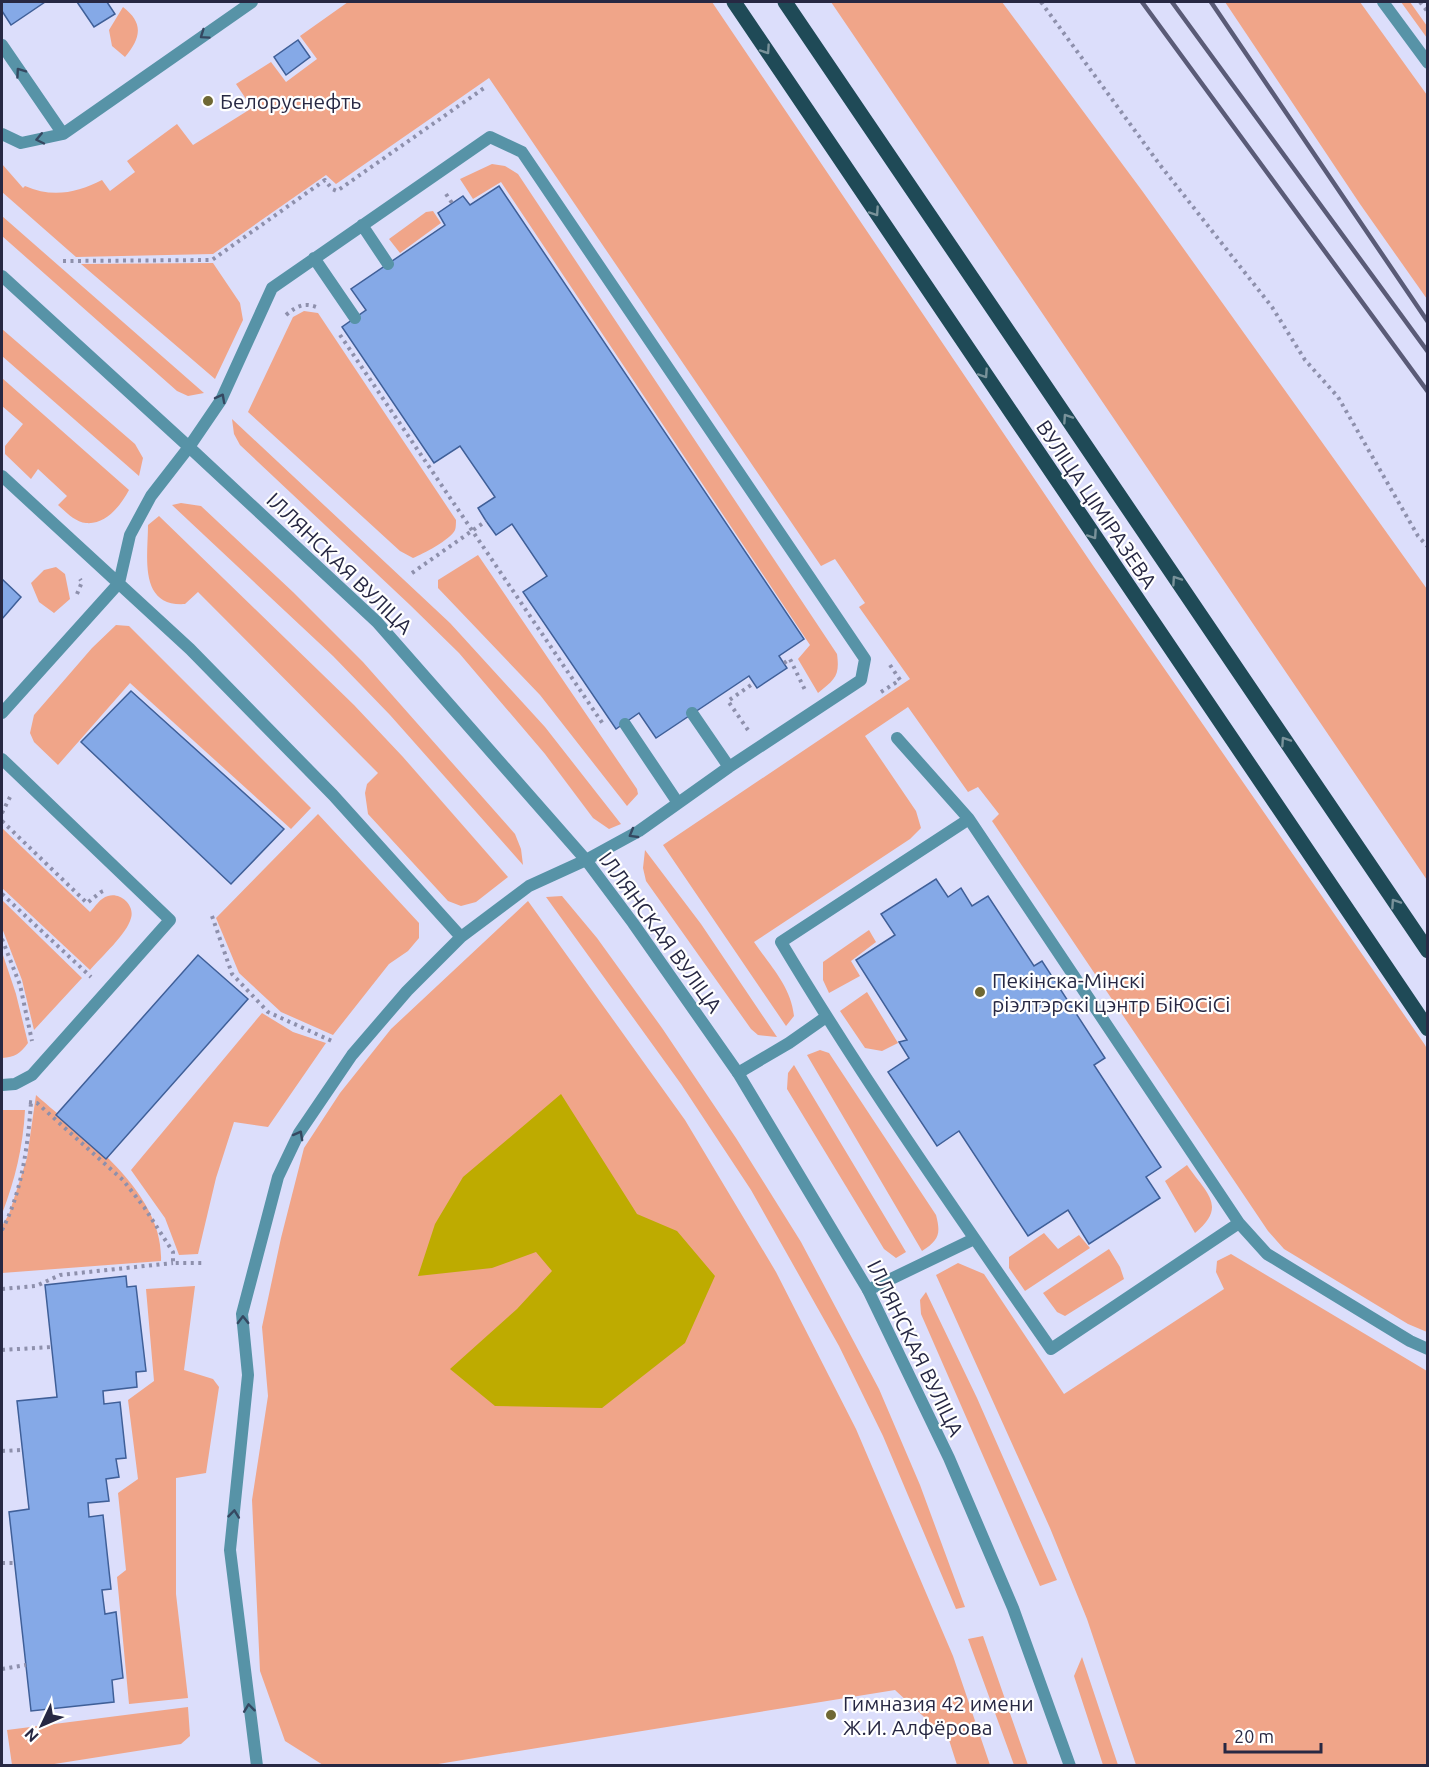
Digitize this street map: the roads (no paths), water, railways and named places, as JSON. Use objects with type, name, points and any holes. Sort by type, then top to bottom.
[{"type":"main road","name":"ВУЛІЦА ЦІМІРАЗЕВА","points":[[734,2],[1428,1029]]},
{"type":"main road","name":"ВУЛІЦА ЦІМІРАЗЕВА","points":[[784,2],[1428,951]]},
{"type":"street","points":[[2,134],[21,143],[63,134],[252,2]]},
{"type":"street","points":[[1383,2],[1428,63]]},
{"type":"street","points":[[2,45],[63,134]]},
{"type":"street","points":[[2,713],[119,583],[130,535],[151,496],[189,447],[221,400],[272,288],[490,137],[522,152],[865,659],[861,680],[729,767],[639,831],[586,860],[529,886],[460,937],[407,991],[352,1055],[299,1133],[278,1177],[242,1314],[248,1375],[230,1550],[257,1766]]},
{"type":"street","points":[[362,225],[388,264]]},
{"type":"street","points":[[314,258],[355,318]]},
{"type":"street","name":"ІЛЛЯНСКАЯ ВУЛІЦА","points":[[2,276],[377,622],[586,860],[633,923],[738,1073],[868,1290],[949,1458],[1013,1608],[1070,1766]]},
{"type":"street","points":[[2,476],[190,649],[333,795],[460,937]]},
{"type":"street","points":[[692,714],[729,767]]},
{"type":"street","points":[[625,724],[678,803]]},
{"type":"street","points":[[897,738],[969,819],[1239,1222],[1267,1254],[1410,1341],[1428,1349]]},
{"type":"street","points":[[2,759],[170,920],[32,1075],[15,1084],[2,1085]]},
{"type":"street","points":[[969,819],[781,942],[826,1017],[974,1239],[1051,1348],[1239,1222]]},
{"type":"street","points":[[738,1073],[789,1043],[826,1017]]},
{"type":"street","points":[[868,1290],[974,1239]]},
{"type":"railway","points":[[1142,2],[1428,392]]},
{"type":"railway","points":[[1172,2],[1428,352]]},
{"type":"railway","points":[[1211,2],[1428,322]]},
{"type":"place","name":"Белоруснефть","points":[[208,101]]},
{"type":"place","name":"Пекінска-Мінскі ріэлтэрскі цэнтр БіЮСіСі","points":[[980,992]]},
{"type":"place","name":"Гимназия 42 имени Ж.И. Алфёрова","points":[[831,1715]]}]
